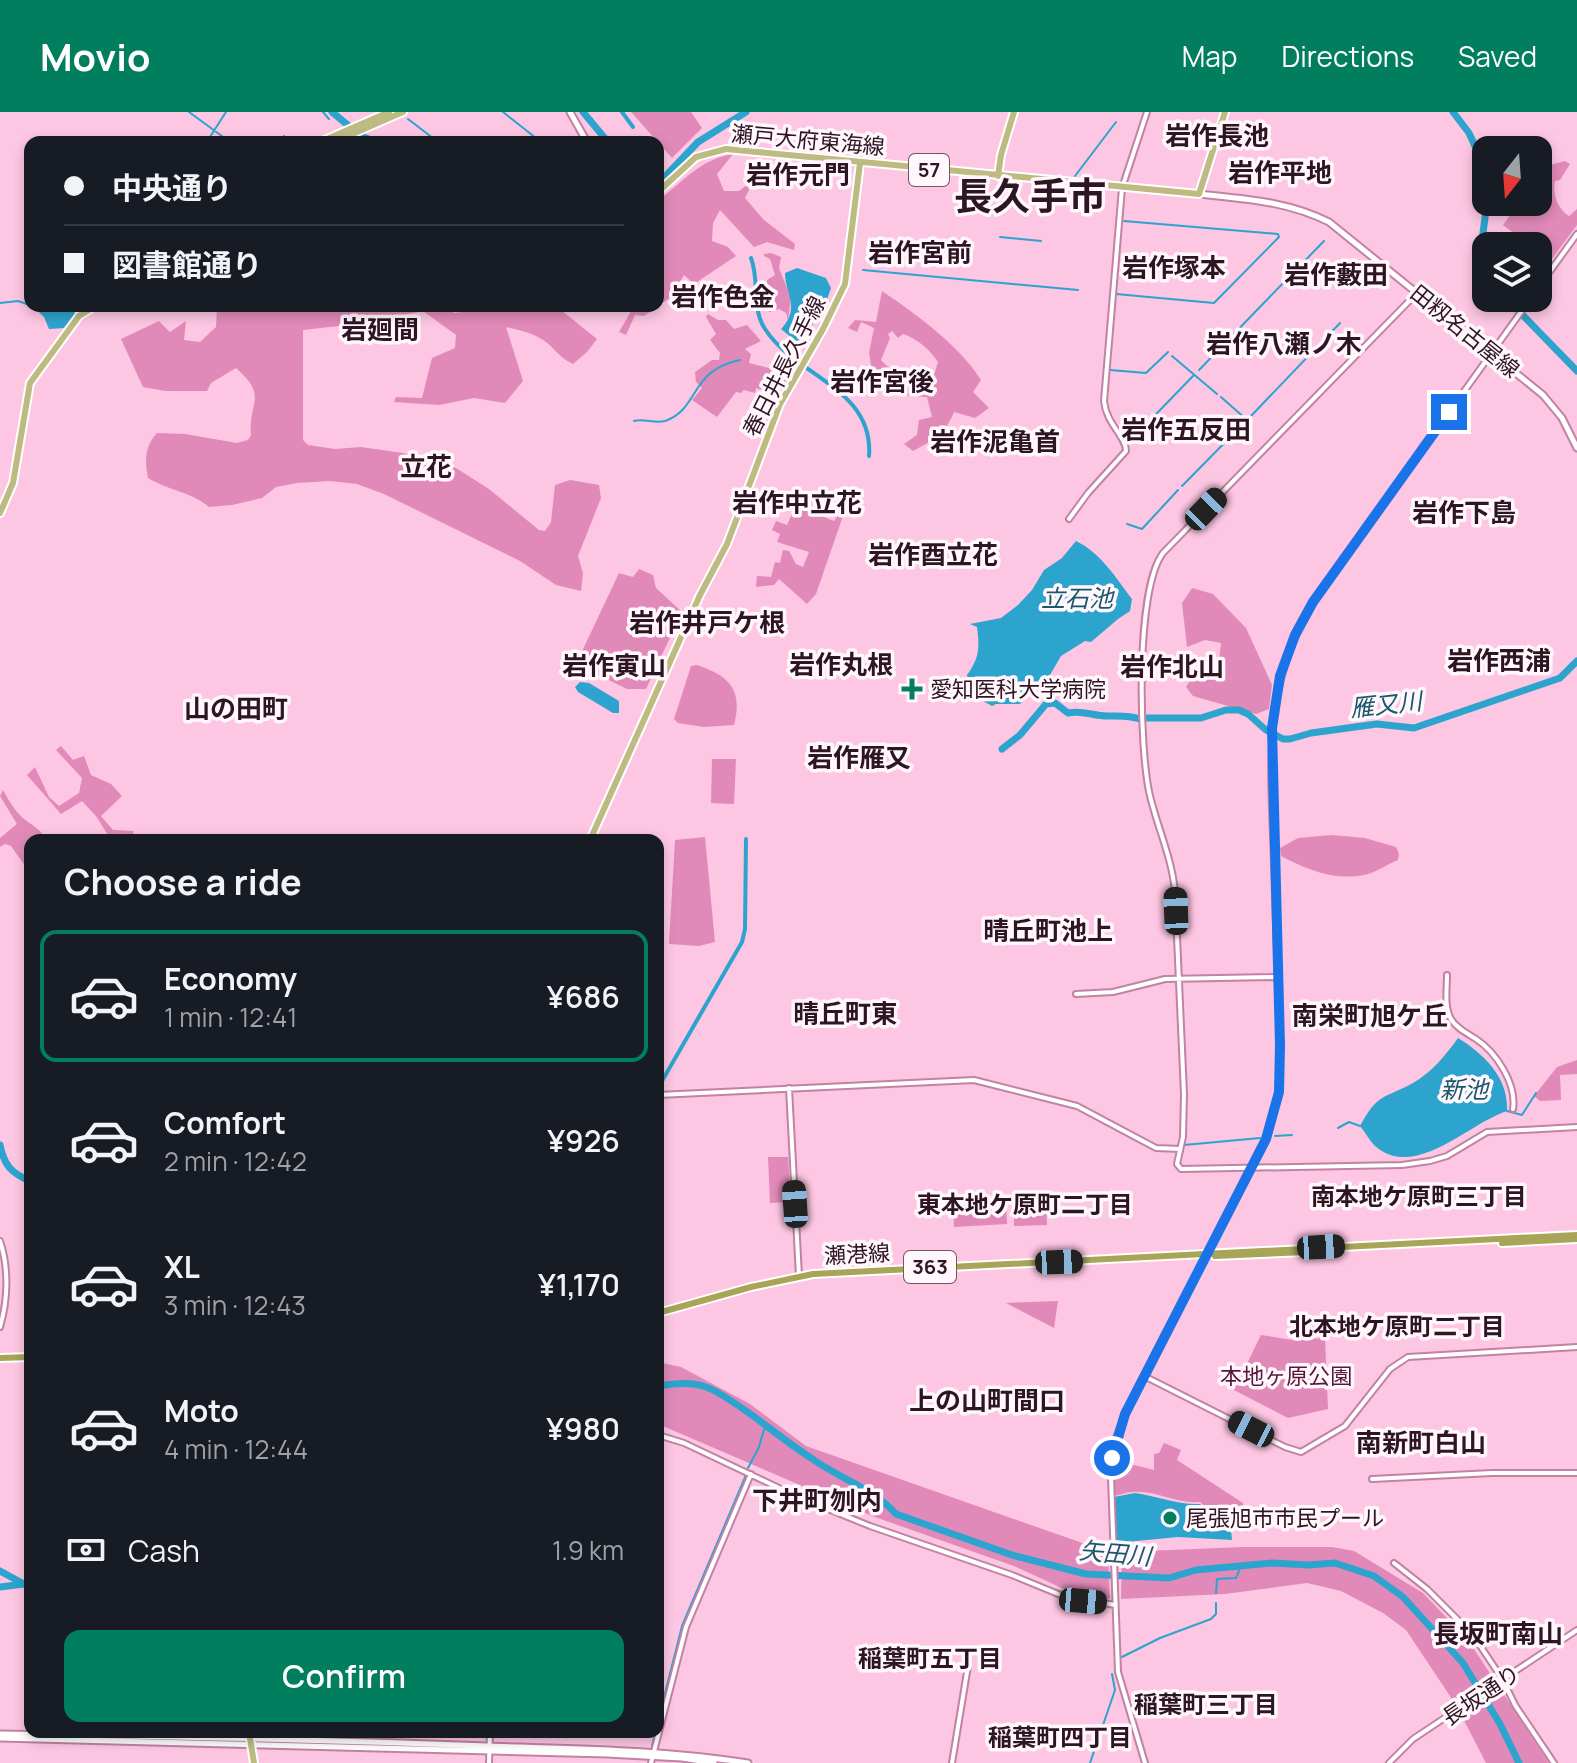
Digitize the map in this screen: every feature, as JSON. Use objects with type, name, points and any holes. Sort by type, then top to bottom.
[{"type":"highway","name":"瀬港線","points":[[664,1311],[799,1276],[962,1265],[1207,1255],[1224,1257],[1577,1237]]},
{"type":"highway","points":[[0,1358],[24,1357]]},
{"type":"main road","points":[[338,136],[389,112]]},
{"type":"main road","points":[[358,128],[403,112]]},
{"type":"main road","points":[[570,112],[584,136]]},
{"type":"main road","points":[[1014,112],[998,176],[1199,194],[1225,112]]},
{"type":"main road","points":[[343,136],[347,133]]},
{"type":"main road","name":"瀬戸大府東海線","points":[[664,186],[696,157],[717,150],[777,153],[998,176]]},
{"type":"main road","name":"春日井長久手線","points":[[593,834],[700,595],[727,544],[769,429],[830,316],[847,277],[860,163]]},
{"type":"main road","name":"田籾名古屋線","points":[[1199,194],[1262,200],[1307,211],[1329,222],[1492,352],[1555,408],[1577,448]]},
{"type":"main road","points":[[0,513],[13,483],[25,397],[30,383],[79,316],[85,312]]},
{"type":"main road","points":[[0,1736],[24,1736]]},
{"type":"main road","points":[[249,1738],[254,1763]]},
{"type":"main road","points":[[271,1738],[748,1763]]},
{"type":"main road","points":[[653,1757],[714,1763]]},
{"type":"street","points":[[1069,519],[1126,451],[1126,443],[1107,419],[1104,401],[1122,188],[1147,112]]},
{"type":"street","points":[[1552,269],[1577,234]]},
{"type":"street","points":[[1418,292],[1163,553],[1151,578],[1143,660],[1144,731],[1150,797],[1173,873],[1184,1094],[1177,1164],[1179,1169],[1402,1165],[1447,1156],[1487,1132],[1577,1127]]},
{"type":"street","points":[[1145,1763],[1118,1672],[1112,1458],[1121,1423],[1253,1166],[1270,1128],[1279,1092],[1271,737],[1280,676],[1303,618],[1520,312]]},
{"type":"street","points":[[1447,975],[1450,1017],[1495,1057],[1512,1090],[1513,1109]]},
{"type":"street","points":[[1076,994],[1132,989],[1151,980],[1277,977]]},
{"type":"street","points":[[664,1095],[974,1080],[1077,1106],[1153,1147],[1180,1149]]},
{"type":"street","points":[[789,1088],[799,1276]]},
{"type":"street","points":[[0,1241],[6,1286],[0,1327]]},
{"type":"street","points":[[1144,1376],[1285,1447],[1301,1452],[1345,1426],[1390,1369],[1408,1357],[1577,1347]]},
{"type":"street","points":[[664,1437],[859,1522],[1063,1596],[1115,1603]]},
{"type":"street","points":[[1372,1479],[1492,1473],[1577,1473]]},
{"type":"street","points":[[664,1714],[686,1627],[751,1474]]},
{"type":"street","points":[[1394,1563],[1427,1589],[1473,1635],[1554,1763]]},
{"type":"street","name":"長坂通り","points":[[1389,1763],[1413,1739],[1577,1630]]},
{"type":"street","points":[[952,1763],[968,1666]]},
{"type":"street","points":[[489,1763],[490,1738]]},
{"type":"green space","points":[[631,112],[691,112],[702,128],[672,158],[664,149],[664,136],[652,136]]},
{"type":"green space","points":[[733,154],[717,174],[724,191],[739,191],[747,185],[749,190],[745,198],[764,220],[795,244],[794,250],[767,242],[754,247],[720,210],[713,223],[712,241],[728,247],[736,256],[694,284],[684,275],[671,297],[664,302],[664,196],[702,166]]},
{"type":"green space","points":[[1565,161],[1570,164],[1560,180],[1555,181],[1555,196],[1569,216],[1577,209],[1577,225],[1552,259],[1552,232],[1512,232],[1503,225],[1510,216],[1552,216],[1552,164]]},
{"type":"green space","points":[[764,254],[781,257],[779,268],[791,298],[788,320],[786,313],[779,309],[769,312],[766,304],[772,295],[772,287],[767,280],[775,275],[770,259]]},
{"type":"green space","points":[[882,291],[923,320],[972,367],[981,380],[973,392],[989,408],[975,418],[954,412],[938,436],[913,451],[904,444],[917,435],[919,420],[932,417],[927,397],[897,395],[872,371],[869,353],[874,328],[861,322],[857,332],[848,328],[855,320],[876,322]],"holes":[[[892,331],[898,338],[903,334],[927,349],[938,362],[934,375],[923,377],[921,382],[911,380],[897,366],[888,367],[881,360],[890,338],[888,334]]]},
{"type":"green space","points":[[217,312],[418,312],[357,324],[303,330],[303,440],[308,445],[335,449],[361,447],[403,453],[456,468],[489,489],[539,530],[545,531],[551,522],[555,485],[570,480],[599,485],[601,498],[578,556],[583,573],[581,591],[556,585],[520,561],[384,494],[357,484],[330,481],[297,483],[276,487],[262,498],[209,507],[148,478],[146,454],[157,433],[185,434],[237,443],[248,440],[254,393],[252,386],[236,368],[211,383],[207,391],[165,391],[143,387],[121,339],[159,321],[170,332],[186,321],[184,340],[200,342],[216,327]]},
{"type":"green space","points":[[424,312],[563,312],[597,339],[573,364],[538,337],[506,327],[523,381],[505,403],[474,398],[439,405],[394,402],[396,397],[422,398],[432,358],[455,348],[456,335]]},
{"type":"green space","points":[[631,312],[650,312],[644,316],[635,315],[626,335],[619,332]]},
{"type":"green space","points":[[708,314],[718,320],[726,320],[734,329],[747,325],[761,341],[745,349],[751,354],[749,363],[769,368],[782,360],[788,364],[785,388],[775,383],[766,391],[756,388],[755,393],[744,390],[736,392],[717,417],[692,400],[702,388],[696,382],[695,372],[712,360],[719,360],[720,353],[710,340],[716,334],[706,317]]},
{"type":"green space","points":[[800,507],[834,521],[838,515],[843,516],[816,594],[807,604],[779,579],[774,585],[756,587],[757,576],[771,577],[775,562],[780,563],[783,550],[789,551],[796,564],[803,567],[809,552],[777,542],[780,534],[772,530],[776,521],[787,525],[792,514],[797,516]]},
{"type":"green space","points":[[639,569],[653,575],[656,588],[682,612],[646,689],[627,689],[576,664],[619,573],[633,577]]},
{"type":"green space","points":[[1192,588],[1213,594],[1246,628],[1272,685],[1269,709],[1256,714],[1193,696],[1186,687],[1193,675],[1219,661],[1221,643],[1205,640],[1187,647],[1182,603]]},
{"type":"green space","points":[[697,665],[718,674],[731,686],[737,702],[734,725],[704,727],[678,723],[674,719],[691,666]]},
{"type":"green space","points":[[61,746],[73,760],[84,756],[91,775],[111,784],[122,796],[101,816],[113,830],[133,831],[133,834],[107,834],[82,801],[61,814],[27,775],[35,767],[49,797],[59,806],[79,793],[82,778],[56,750]]},
{"type":"green space","points":[[712,759],[736,759],[734,804],[711,803]]},
{"type":"green space","points":[[3,790],[17,812],[42,834],[24,834],[24,864],[11,846],[5,844],[0,847],[0,838],[17,824],[0,796]]},
{"type":"green space","points":[[1332,835],[1365,838],[1396,847],[1398,860],[1368,874],[1345,877],[1312,870],[1281,856],[1280,848],[1298,838]]},
{"type":"green space","points":[[705,837],[715,942],[699,946],[669,944],[675,840]]},
{"type":"green space","points":[[1577,1060],[1577,1074],[1560,1075],[1561,1100],[1540,1101],[1534,1096],[1557,1067]]},
{"type":"green space","points":[[768,1157],[788,1157],[791,1202],[770,1203]]},
{"type":"green space","points":[[1006,1203],[1007,1224],[954,1227],[953,1205]]},
{"type":"green space","points":[[1046,1205],[1047,1225],[1014,1226],[1014,1206]]},
{"type":"green space","points":[[1057,1301],[1054,1328],[1006,1303]]},
{"type":"green space","name":"本地ヶ原公園","points":[[1261,1335],[1293,1340],[1325,1338],[1328,1409],[1288,1418],[1234,1390]]},
{"type":"green space","points":[[664,1363],[681,1367],[750,1404],[806,1446],[1108,1552],[1110,1599],[1064,1589],[1014,1566],[872,1516],[664,1427]]},
{"type":"green space","points":[[1164,1443],[1181,1450],[1177,1460],[1243,1503],[1247,1533],[1220,1513],[1212,1513],[1200,1502],[1141,1492],[1113,1496],[1114,1460],[1154,1470],[1154,1454],[1159,1453]]},
{"type":"green space","points":[[1332,1547],[1354,1551],[1423,1593],[1468,1640],[1549,1763],[1486,1763],[1456,1705],[1406,1630],[1383,1613],[1341,1591],[1307,1583],[1225,1594],[1121,1599],[1122,1552]]},
{"type":"water","points":[[797,268],[826,278],[831,288],[803,347],[781,329],[791,307],[785,273]]},
{"type":"water","points":[[39,312],[74,312],[76,315],[65,328],[49,329]]},
{"type":"water","name":"立石池","points":[[1076,541],[1093,552],[1114,575],[1132,599],[1130,611],[1091,642],[1085,641],[1061,656],[1050,675],[1020,704],[992,706],[971,694],[967,675],[978,653],[978,641],[977,627],[970,624],[1001,618],[1018,605],[1044,570],[1062,558]]},
{"type":"water","points":[[580,682],[589,683],[619,701],[619,713],[613,713],[578,692],[575,687]]},
{"type":"water","name":"新池","points":[[1458,1038],[1493,1068],[1504,1088],[1507,1111],[1424,1153],[1407,1157],[1391,1155],[1375,1146],[1360,1126],[1372,1107],[1382,1098],[1426,1074]]},
{"type":"water","name":"尾張旭市市民プール","points":[[1135,1493],[1200,1504],[1211,1515],[1230,1520],[1232,1540],[1178,1537],[1116,1543],[1114,1497]]},
{"type":"waterway","points":[[189,112],[222,136]]},
{"type":"waterway","points":[[211,136],[226,112]]},
{"type":"waterway","points":[[323,112],[329,119]]},
{"type":"waterway","points":[[332,112],[361,136]]},
{"type":"waterway","points":[[503,112],[533,136]]},
{"type":"waterway","points":[[583,112],[603,136]]},
{"type":"waterway","points":[[622,112],[633,127]]},
{"type":"waterway","points":[[664,178],[698,142],[746,112]]},
{"type":"waterway","points":[[1453,112],[1472,140]]},
{"type":"waterway","points":[[408,119],[430,136]]},
{"type":"waterway","points":[[1075,176],[1116,122]]},
{"type":"waterway","points":[[1483,232],[1485,216]]},
{"type":"waterway","points":[[1116,294],[1214,303],[1279,237],[1278,234],[1124,221]]},
{"type":"waterway","points":[[1000,237],[1041,241]]},
{"type":"waterway","points":[[1292,274],[1324,241]]},
{"type":"waterway","points":[[751,258],[758,312],[765,329],[795,360],[830,385],[859,414],[867,433],[869,456]]},
{"type":"waterway","points":[[863,270],[1078,290]]},
{"type":"waterway","points":[[1199,370],[1288,278]]},
{"type":"waterway","points":[[0,303],[24,303]]},
{"type":"waterway","points":[[1520,312],[1577,371]]},
{"type":"waterway","points":[[1251,416],[1340,323]]},
{"type":"waterway","points":[[1110,370],[1146,373],[1168,352]]},
{"type":"waterway","points":[[1172,356],[1217,394]]},
{"type":"waterway","points":[[634,421],[661,422],[676,415],[712,372],[740,360]]},
{"type":"waterway","points":[[1130,441],[1194,375]]},
{"type":"waterway","points":[[1221,397],[1247,420]]},
{"type":"waterway","points":[[1182,486],[1247,420]]},
{"type":"waterway","points":[[1127,524],[1142,529],[1178,490]]},
{"type":"waterway","name":"雁又川","points":[[1147,718],[1201,718],[1226,710],[1239,710],[1283,739],[1377,724],[1414,728],[1560,678],[1577,661]]},
{"type":"waterway","name":"雁又川","points":[[1002,749],[1020,735],[1046,704],[1055,703],[1068,713],[1140,719]]},
{"type":"waterway","points":[[664,1078],[742,942],[745,929],[746,839]]},
{"type":"waterway","points":[[1507,1111],[1522,1115],[1536,1093]]},
{"type":"waterway","points":[[1338,1128],[1349,1122],[1360,1126]]},
{"type":"waterway","points":[[1275,1136],[1292,1135]]},
{"type":"waterway","points":[[1184,1145],[1260,1138]]},
{"type":"waterway","points":[[0,1145],[9,1168],[24,1178]]},
{"type":"waterway","name":"矢田川","points":[[664,1385],[693,1384],[713,1390],[824,1467],[868,1491],[896,1514],[1012,1555],[1086,1574],[1169,1578],[1196,1570],[1273,1563],[1335,1563],[1374,1576],[1403,1597],[1463,1663],[1500,1724],[1519,1763]]},
{"type":"waterway","points":[[748,1468],[765,1426]]},
{"type":"waterway","points":[[664,1697],[682,1626],[746,1475]]},
{"type":"waterway","points":[[1216,1593],[1217,1579],[1236,1578],[1241,1566]]},
{"type":"waterway","name":"矢田川","points":[[0,1571],[24,1584]]},
{"type":"waterway","points":[[0,1587],[24,1584]]},
{"type":"waterway","points":[[1122,1657],[1160,1638],[1211,1619],[1216,1614],[1216,1603]]},
{"type":"waterway","points":[[1090,1763],[1115,1690],[1112,1674]]},
{"type":"waterway","points":[[652,1747],[654,1738]]},
{"type":"place","name":"愛知医科大学病院","points":[[912,689]]},
{"type":"place","name":"尾張旭市市民プール","points":[[1170,1518]]},
{"type":"district","name":"岩作長池","points":[[1217,136]]},
{"type":"district","name":"岩作平地","points":[[1280,173]]},
{"type":"district","name":"岩作元門","points":[[798,175]]},
{"type":"district","name":"長久手市","points":[[1030,197]]},
{"type":"district","name":"岩作宮前","points":[[920,253]]},
{"type":"district","name":"岩作塚本","points":[[1174,268]]},
{"type":"district","name":"岩作藪田","points":[[1336,275]]},
{"type":"district","name":"岩作色金","points":[[723,297]]},
{"type":"district","name":"岩廻間","points":[[380,330]]},
{"type":"district","name":"岩作八瀬ノ木","points":[[1284,344]]},
{"type":"district","name":"岩作宮後","points":[[882,382]]},
{"type":"district","name":"岩作五反田","points":[[1186,430]]},
{"type":"district","name":"岩作泥亀首","points":[[995,442]]},
{"type":"district","name":"立花","points":[[426,467]]},
{"type":"district","name":"岩作中立花","points":[[797,503]]},
{"type":"district","name":"岩作下島","points":[[1464,513]]},
{"type":"district","name":"岩作酉立花","points":[[933,555]]},
{"type":"district","name":"岩作井戸ケ根","points":[[707,623]]},
{"type":"district","name":"岩作西浦","points":[[1499,661]]},
{"type":"district","name":"岩作丸根","points":[[841,665]]},
{"type":"district","name":"岩作寅山","points":[[614,666]]},
{"type":"district","name":"岩作北山","points":[[1172,667]]},
{"type":"district","name":"山の田町","points":[[236,709]]},
{"type":"district","name":"岩作雁又","points":[[859,758]]},
{"type":"district","name":"晴丘町池上","points":[[1048,931]]},
{"type":"district","name":"晴丘町東","points":[[845,1014]]},
{"type":"district","name":"南栄町旭ケ丘","points":[[1370,1016]]},
{"type":"district","name":"南本地ケ原町三丁目","points":[[1419,1197]]},
{"type":"district","name":"東本地ケ原町二丁目","points":[[1025,1205]]},
{"type":"district","name":"北本地ケ原町二丁目","points":[[1397,1327]]},
{"type":"district","name":"上の山町間口","points":[[987,1401]]},
{"type":"district","name":"南新町白山","points":[[1421,1443]]},
{"type":"district","name":"下井町刎内","points":[[817,1501]]},
{"type":"district","name":"長坂町南山","points":[[1498,1634]]},
{"type":"district","name":"稲葉町五丁目","points":[[930,1659]]},
{"type":"district","name":"稲葉町三丁目","points":[[1206,1705]]},
{"type":"district","name":"稲葉町四丁目","points":[[1060,1738]]},
{"type":"route","points":[[1112,1458],[1125,1414],[1253,1166],[1275,1112],[1280,1080],[1280,1045],[1271,744],[1275,701],[1288,651],[1313,602],[1449,412]]}]
